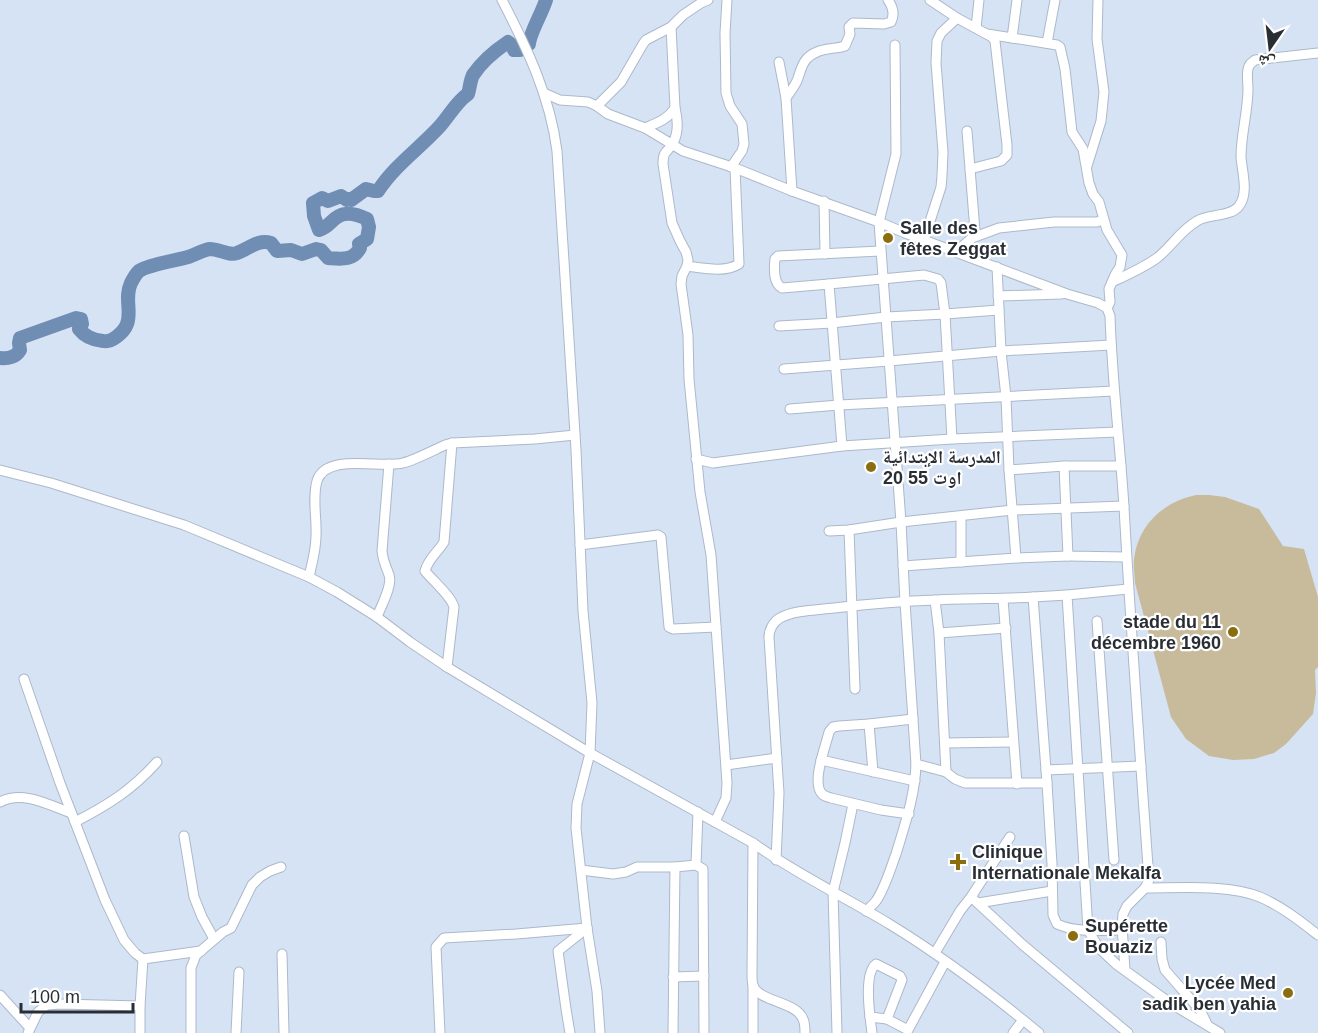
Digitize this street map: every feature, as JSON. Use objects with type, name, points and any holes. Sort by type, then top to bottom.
[{"type":"street","points":[[502,0],[537,71],[554,125],[557,151],[582,610],[592,703],[590,753],[577,804],[576,828],[597,991],[600,1033]]},
{"type":"street","points":[[597,106],[621,82],[646,40],[671,27],[683,15],[708,0]]},
{"type":"street","points":[[687,266],[720,268],[736,267],[739,264],[733,167],[744,144],[742,124],[730,106],[726,93],[727,0]]},
{"type":"street","points":[[786,98],[798,78],[803,62],[818,51],[845,46],[850,34],[849,27],[853,23],[884,24],[891,22],[894,16],[888,0]]},
{"type":"street","points":[[930,0],[995,41],[1007,155],[1001,161],[970,169]]},
{"type":"street","points":[[976,28],[979,0]]},
{"type":"street","points":[[1012,38],[1017,0]]},
{"type":"street","points":[[1047,43],[1055,0]]},
{"type":"street","points":[[1087,169],[1101,121],[1104,92],[1097,39],[1098,0]]},
{"type":"street","points":[[924,240],[941,187],[942,176],[943,152],[936,63],[937,41],[941,33],[957,18]]},
{"type":"street","points":[[671,27],[675,108],[678,123],[673,145],[663,155],[663,164],[672,224],[688,260],[681,284],[688,335],[689,379],[696,459],[711,555],[726,765],[726,798],[715,822]]},
{"type":"street","points":[[987,34],[1060,47],[1065,69],[1072,132],[1083,150],[1089,183],[1099,202],[1107,230],[1122,255],[1120,267],[1112,282],[1110,302],[1107,308]]},
{"type":"street","points":[[866,911],[875,903],[882,890],[909,814],[916,764],[879,222],[896,153],[895,45]]},
{"type":"street","points":[[1112,282],[1156,258],[1195,221],[1232,212],[1238,208],[1244,191],[1241,156],[1250,63],[1255,60],[1318,52]]},
{"type":"street","points":[[779,62],[786,98],[792,191]]},
{"type":"street","points":[[544,93],[560,100],[588,102],[608,114],[645,128],[683,151],[733,167],[1107,308],[1110,316],[1124,506],[1149,880],[1123,914],[1125,970]]},
{"type":"street","points":[[645,128],[661,122],[671,115],[675,108]]},
{"type":"street","points":[[967,131],[975,231],[972,238]]},
{"type":"street","points":[[824,201],[825,254]]},
{"type":"street","points":[[956,252],[972,238],[999,228],[1103,220]]},
{"type":"street","points":[[880,251],[776,257],[774,262],[776,282],[778,287],[782,288],[924,275],[938,279],[941,283],[945,314],[952,439]]},
{"type":"street","points":[[997,267],[1016,558]]},
{"type":"street","points":[[829,284],[842,446]]},
{"type":"street","points":[[998,296],[1067,294]]},
{"type":"street","points":[[779,326],[999,310]]},
{"type":"street","points":[[784,369],[1001,351],[1111,345]]},
{"type":"street","points":[[790,410],[839,405],[1114,391]]},
{"type":"street","points":[[696,459],[713,463],[842,446],[1117,432]]},
{"type":"street","points":[[309,577],[315,555],[317,482],[321,474],[331,467],[356,463],[404,463],[452,443],[574,435]]},
{"type":"street","points":[[447,667],[454,607],[452,599],[425,571],[427,563],[444,542],[452,443]]},
{"type":"street","points":[[377,617],[389,587],[390,577],[383,562],[382,551],[389,464]]},
{"type":"street","points":[[1009,470],[1064,466],[1120,466]]},
{"type":"street","points":[[1064,466],[1068,556]]},
{"type":"street","points":[[0,470],[51,483],[184,525],[309,577],[337,592],[377,617],[447,667],[590,753],[753,843],[776,860],[935,953],[1039,1033]]},
{"type":"street","points":[[829,531],[1013,510],[1124,506]]},
{"type":"street","points":[[961,562],[962,516]]},
{"type":"street","points":[[849,530],[855,689]]},
{"type":"street","points":[[580,545],[658,535],[661,537],[669,627],[673,629],[716,627]]},
{"type":"street","points":[[903,566],[1016,558],[1126,557]]},
{"type":"street","points":[[776,860],[777,758],[769,631],[778,619],[788,615],[852,606],[1128,590]]},
{"type":"street","points":[[1067,595],[1088,930],[1099,948],[1125,970],[1170,1003],[1220,1033]]},
{"type":"street","points":[[1033,597],[1047,783],[1053,915],[1057,924],[1067,929],[1122,930]]},
{"type":"street","points":[[1003,599],[1017,784]]},
{"type":"street","points":[[935,600],[939,633],[946,772]]},
{"type":"street","points":[[1097,621],[1114,860]]},
{"type":"street","points":[[939,633],[1006,628]]},
{"type":"street","points":[[24,678],[73,817],[105,900],[124,940],[143,959],[201,951]]},
{"type":"street","points":[[909,814],[853,804],[823,795],[819,789],[818,779],[829,732],[833,727],[913,719]]},
{"type":"street","points":[[869,724],[873,772]]},
{"type":"street","points":[[945,743],[1013,742]]},
{"type":"street","points":[[726,765],[777,758]]},
{"type":"street","points":[[821,760],[915,781]]},
{"type":"street","points":[[0,802],[18,796],[39,801],[73,817],[101,809],[114,801],[140,780],[157,762]]},
{"type":"street","points":[[916,764],[946,772],[954,779],[965,783],[1047,783]]},
{"type":"street","points":[[1046,770],[1141,766]]},
{"type":"street","points":[[837,1033],[833,892],[853,804]]},
{"type":"street","points":[[696,865],[698,812]]},
{"type":"street","points":[[184,836],[194,897],[214,939]]},
{"type":"street","points":[[935,953],[960,911],[975,900],[1010,837]]},
{"type":"street","points":[[753,843],[753,1033]]},
{"type":"street","points":[[581,870],[613,874],[637,867],[696,865],[702,867],[704,870],[704,1033]]},
{"type":"street","points":[[190,1033],[191,968],[196,955],[231,928],[252,885],[260,877],[280,867]]},
{"type":"street","points":[[673,1033],[675,867]]},
{"type":"street","points":[[1144,888],[1220,889],[1244,892],[1276,905],[1318,935]]},
{"type":"street","points":[[975,900],[1053,891]]},
{"type":"street","points":[[975,900],[1023,945],[1128,1033]]},
{"type":"street","points":[[440,1033],[436,947],[444,938],[588,928]]},
{"type":"street","points":[[570,1033],[558,951],[588,928]]},
{"type":"street","points":[[1161,942],[1165,970],[1200,1010],[1208,1026]]},
{"type":"street","points":[[282,954],[284,1033]]},
{"type":"street","points":[[140,1033],[143,959]]},
{"type":"street","points":[[870,1017],[886,1019],[907,1031],[945,962]]},
{"type":"street","points":[[872,1033],[870,977],[873,966],[876,964],[900,976],[902,980],[886,1019]]},
{"type":"street","points":[[236,1033],[239,972]]},
{"type":"street","points":[[673,977],[704,976]]},
{"type":"street","points":[[753,986],[760,993],[801,1015],[805,1033]]},
{"type":"street","points":[[0,995],[29,1030],[38,1012],[46,1005],[140,1006]]},
{"type":"street","points":[[1013,1033],[1023,1020]]},
{"type":"shaded area","name":"stade du 11 décembre 1960","points":[[1196,495],[1225,497],[1259,509],[1283,546],[1304,549],[1318,597],[1318,667],[1315,670],[1316,693],[1313,714],[1286,744],[1274,753],[1254,759],[1233,760],[1209,756],[1186,739],[1171,717],[1135,583],[1136,547],[1147,526],[1163,509],[1184,498]]},
{"type":"waterway","points":[[0,358],[12,357],[16,354],[20,350],[20,338],[76,318],[81,319],[82,324],[79,329],[87,336],[103,341],[114,339],[127,324],[129,289],[139,271],[207,250],[213,249],[234,254],[257,243],[266,242],[271,243],[277,251],[291,250],[302,254],[316,249],[321,250],[328,258],[338,259],[354,255],[360,248],[359,244],[367,239],[369,227],[367,219],[346,214],[319,230],[314,216],[313,203],[322,198],[328,201],[341,196],[351,200],[366,189],[378,191],[392,173],[468,94],[473,75],[484,61],[508,42],[514,50],[520,50],[529,44],[546,0]]},
{"type":"place","name":"Salle des fêtes Zeggat","points":[[888,238]]},
{"type":"place","name":"المدرسة الإبتدائية 20 اوت 55","points":[[871,467]]},
{"type":"place","name":"stade du 11 décembre 1960","points":[[1233,632]]},
{"type":"place","name":"Clinique Internationale Mekalfa","points":[[958,862]]},
{"type":"place","name":"Supérette Bouaziz","points":[[1073,936]]},
{"type":"place","name":"Lycée Med sadik ben yahia","points":[[1288,993]]}]
